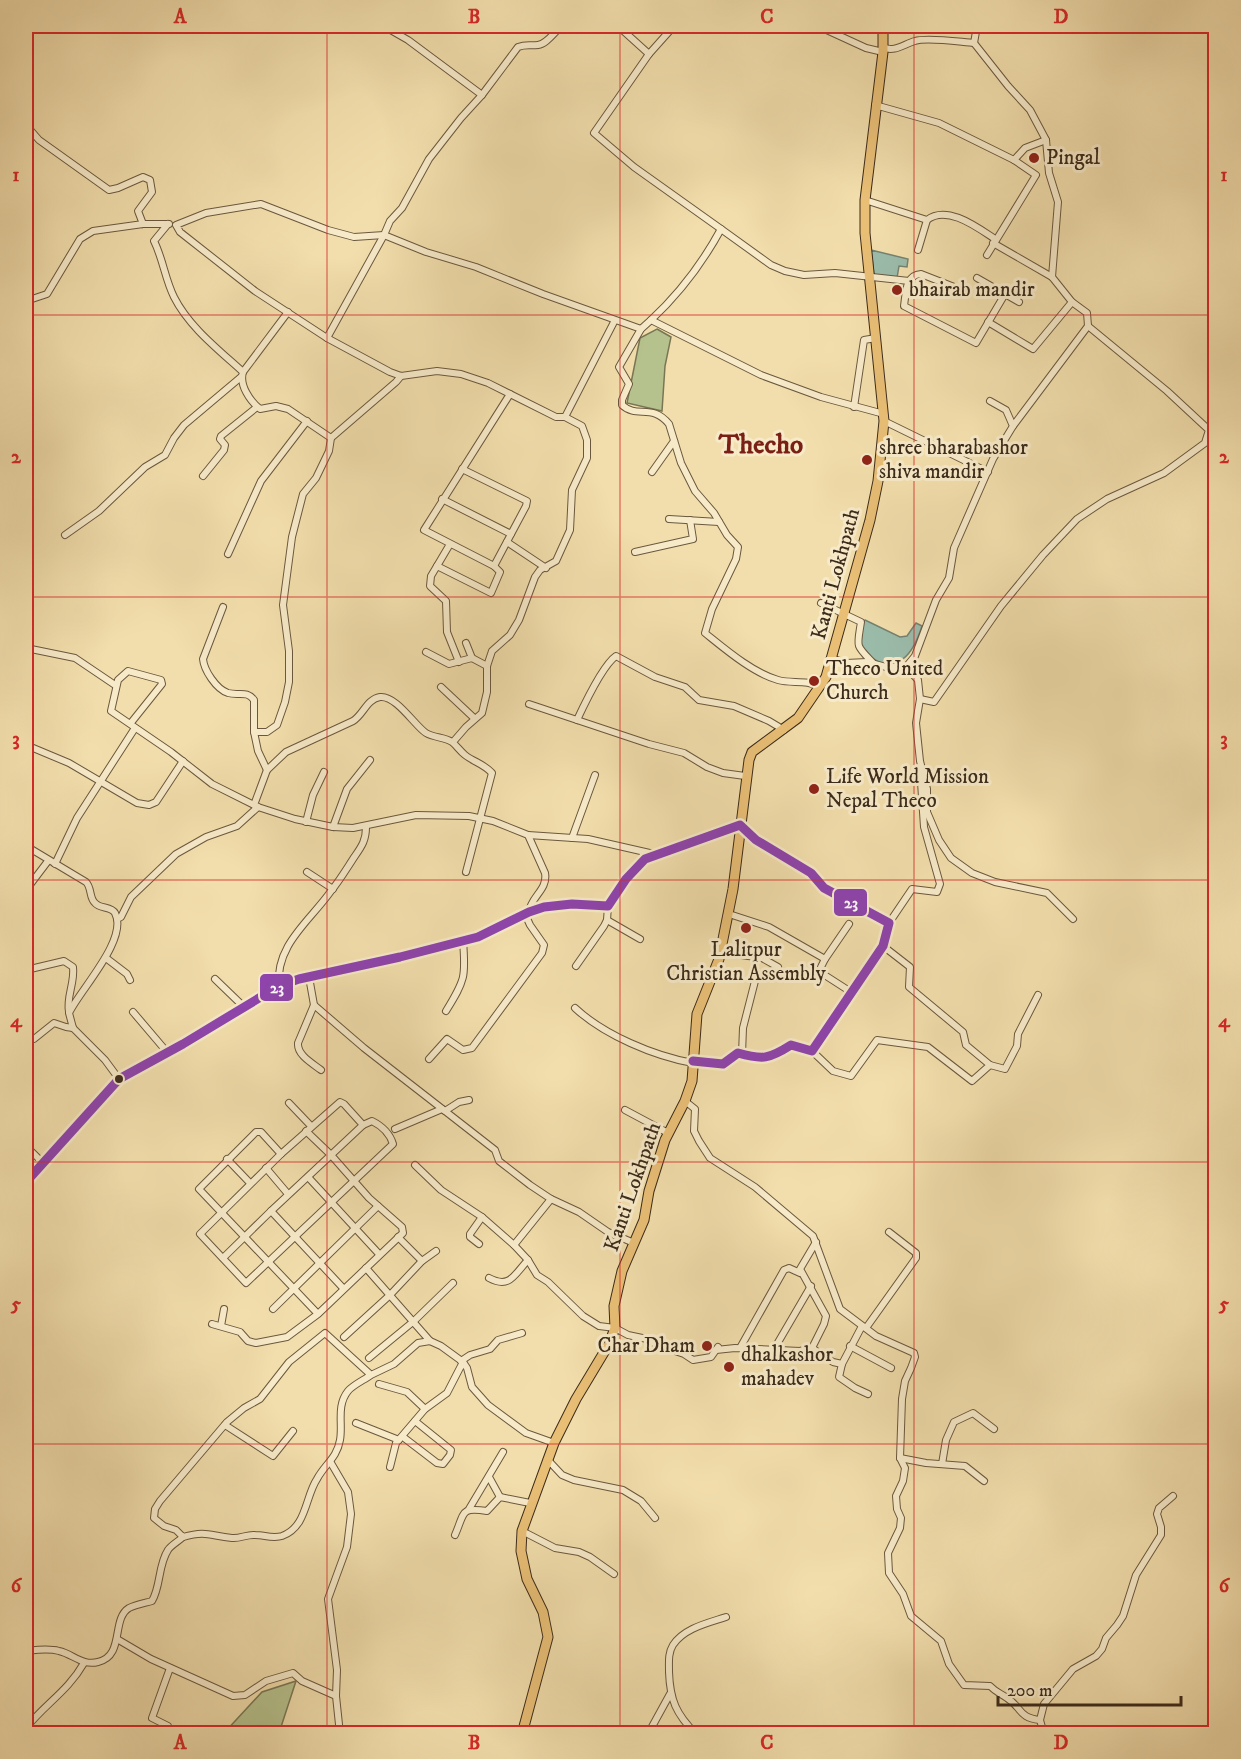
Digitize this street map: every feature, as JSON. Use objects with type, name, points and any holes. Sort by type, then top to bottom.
[{"type":"main road","name":"Kanti Lokhpath","points":[[522,1734],[548,1637],[543,1612],[525,1571],[520,1551],[522,1531],[530,1503],[546,1459],[576,1399],[609,1344],[615,1328],[614,1306],[618,1285],[644,1220],[659,1157],[692,1081],[697,1014],[721,952],[729,914],[748,760],[752,752],[785,730],[798,718],[820,687],[845,614],[870,520],[882,453],[884,417],[865,233],[866,200],[884,26]]},
{"type":"main road","points":[[26,1182],[118,1078],[279,986],[478,937],[544,907],[572,904],[608,906],[626,879],[645,859],[740,825]]},
{"type":"street","points":[[327,338],[390,221],[402,208],[429,159],[482,95],[518,46],[526,44],[536,46],[543,43],[562,26]]},
{"type":"street","points":[[618,26],[649,54]]},
{"type":"street","points":[[674,26],[649,54],[594,133],[634,167],[771,265],[785,272],[804,275],[835,273],[910,279],[921,274],[966,292]]},
{"type":"street","points":[[818,26],[866,48],[895,50],[917,40],[974,43]]},
{"type":"street","points":[[977,26],[974,43],[1030,110],[1046,140],[1049,173],[1058,202],[1052,277]]},
{"type":"street","points":[[1018,26],[1024,29],[1029,26]]},
{"type":"street","points":[[387,28],[408,40],[482,95]]},
{"type":"street","points":[[875,105],[932,120],[1034,172],[1036,176],[987,255]]},
{"type":"street","points":[[26,125],[39,140],[109,190],[143,177],[150,180],[152,192],[138,211],[143,224]]},
{"type":"street","points":[[1014,160],[1025,148],[1046,140]]},
{"type":"street","points":[[866,200],[927,220]]},
{"type":"street","points":[[26,297],[32,299],[47,294],[80,239],[93,231],[143,224],[172,225],[206,213],[261,204],[328,231],[354,237],[384,235],[641,329]]},
{"type":"street","points":[[831,658],[846,663],[906,666],[915,656],[936,600],[949,578],[954,548],[993,459],[1013,426],[1088,326],[1087,313],[1072,302],[1052,277],[994,241],[970,222],[958,217],[934,215],[927,220],[918,250]]},
{"type":"street","points":[[172,225],[255,291],[327,338],[390,372],[401,375],[437,371],[461,374],[488,383],[556,417],[565,417],[582,426],[587,440],[587,458],[572,490],[570,530],[556,561],[540,570],[535,577],[519,620],[510,635],[492,651],[487,666],[484,708],[479,717],[474,718],[453,742]]},
{"type":"street","points":[[172,225],[154,241],[174,297],[202,335],[242,374],[244,388],[257,407],[266,409],[276,406],[296,413],[331,438]]},
{"type":"street","points":[[721,229],[704,260],[674,298],[641,329],[619,367],[628,384],[622,405],[634,411],[652,411],[659,414],[669,424],[681,464],[695,491],[738,547],[738,552],[712,609],[705,633],[746,663],[770,677],[786,681],[810,682],[820,687]]},
{"type":"street","points":[[977,278],[1019,302]]},
{"type":"street","points":[[910,279],[904,306],[976,343],[1005,294]]},
{"type":"street","points":[[988,322],[1033,350],[1072,302]]},
{"type":"street","points":[[65,535],[99,511],[145,467],[165,455],[184,425],[242,374],[288,312]]},
{"type":"street","points":[[565,417],[615,320]]},
{"type":"street","points":[[651,320],[762,375],[884,417],[988,472]]},
{"type":"street","points":[[920,699],[934,702],[1001,606],[1043,555],[1077,519],[1107,499],[1164,473],[1205,443],[1209,430],[1167,391],[1088,326]]},
{"type":"street","points":[[854,407],[864,340],[876,338]]},
{"type":"street","points":[[255,732],[267,732],[277,725],[285,702],[289,682],[290,651],[283,605],[292,537],[303,494],[316,478],[329,451],[331,438],[396,382],[401,375]]},
{"type":"street","points":[[437,566],[491,593],[500,572],[494,566],[424,530],[510,394]]},
{"type":"street","points":[[990,401],[1006,410],[1013,426]]},
{"type":"street","points":[[203,476],[225,450],[225,445],[220,440],[221,436],[257,407]]},
{"type":"street","points":[[228,554],[261,481],[307,421]]},
{"type":"street","points":[[652,472],[674,441]]},
{"type":"street","points":[[462,469],[527,501],[494,566]]},
{"type":"street","points":[[442,499],[511,534]]},
{"type":"street","points":[[669,519],[719,522]]},
{"type":"street","points":[[635,552],[693,539],[690,520]]},
{"type":"street","points":[[507,542],[546,568]]},
{"type":"street","points":[[450,544],[431,576],[430,586],[446,601],[447,632],[459,662]]},
{"type":"street","points":[[821,603],[861,622],[857,645],[859,650],[873,663]]},
{"type":"street","points":[[223,607],[203,659],[204,665],[214,681],[225,691],[248,694],[252,697],[255,705],[258,751],[267,770]]},
{"type":"street","points":[[465,643],[472,658],[487,666]]},
{"type":"street","points":[[31,650],[75,658],[115,685]]},
{"type":"street","points":[[426,652],[443,662],[452,664],[472,658]]},
{"type":"street","points":[[577,720],[602,671],[616,656],[656,677],[685,687],[699,700],[734,706],[769,720],[785,730]]},
{"type":"street","points":[[906,666],[918,680],[920,699],[916,723],[920,761],[927,789],[927,812],[939,840],[951,858],[972,873],[995,882],[1047,892],[1073,919]]},
{"type":"street","points":[[55,864],[77,819],[101,782],[132,726],[162,684],[161,681],[128,671],[115,685],[111,711],[132,726],[183,761],[212,784],[256,806],[306,822],[333,827],[366,826],[416,815],[480,818],[494,821],[528,835],[603,841],[646,854],[661,854]]},
{"type":"street","points":[[441,687],[474,718]]},
{"type":"street","points":[[117,919],[122,917],[131,897],[176,854],[206,837],[237,826],[256,806],[267,770],[286,752],[358,718],[371,701],[380,697],[398,706],[426,733],[453,742],[465,755],[487,767],[492,773],[466,872]]},
{"type":"street","points":[[529,704],[649,744],[684,753],[707,767],[723,773],[745,776]]},
{"type":"street","points":[[26,745],[62,759],[137,803],[149,805],[156,802],[162,795],[183,761]]},
{"type":"street","points":[[333,827],[347,789],[370,760]]},
{"type":"street","points":[[812,1051],[883,946],[889,923],[912,889],[937,892],[940,884],[924,827],[919,777],[920,761]]},
{"type":"street","points":[[306,822],[313,795],[324,772]]},
{"type":"street","points":[[572,838],[595,775]]},
{"type":"street","points":[[740,825],[756,840],[811,873],[824,888],[889,923]]},
{"type":"street","points":[[279,986],[280,965],[285,950],[304,922],[333,889],[364,843],[366,826]]},
{"type":"street","points":[[429,1059],[447,1039],[463,1050],[472,1048],[542,953],[544,945],[530,925],[527,913],[546,879],[528,835]]},
{"type":"street","points":[[26,847],[87,882],[95,904],[112,910],[117,919],[116,930],[106,958],[69,1013]]},
{"type":"street","points":[[26,890],[48,861]]},
{"type":"street","points":[[307,872],[333,889]]},
{"type":"street","points":[[576,966],[607,920],[608,906]]},
{"type":"street","points":[[729,914],[769,927],[825,959]]},
{"type":"street","points":[[607,920],[640,939]]},
{"type":"street","points":[[849,924],[821,967],[823,974],[851,992]]},
{"type":"street","points":[[446,1011],[463,983],[465,971],[463,941]]},
{"type":"street","points":[[883,946],[910,967],[909,987],[963,1032],[966,1045],[990,1065],[1005,1070],[1017,1046],[1017,1034],[1038,995]]},
{"type":"street","points":[[721,952],[762,958],[778,967]]},
{"type":"street","points":[[106,958],[127,974],[130,980]]},
{"type":"street","points":[[26,970],[64,961],[73,967],[74,976],[68,1004],[73,1028],[105,1060],[118,1078]]},
{"type":"street","points":[[309,977],[315,1005],[297,1048],[321,1070]]},
{"type":"street","points":[[215,979],[244,1007]]},
{"type":"street","points":[[742,1054],[743,1028],[755,981]]},
{"type":"street","points":[[315,1005],[364,1048],[495,1150],[499,1161],[509,1170],[551,1199],[579,1212],[608,1232],[634,1243]]},
{"type":"street","points":[[575,1008],[590,1022],[610,1034],[674,1060],[723,1064],[738,1053],[752,1057],[773,1056],[791,1045],[812,1051],[833,1071],[851,1076],[877,1040],[928,1047],[972,1081],[990,1065]]},
{"type":"street","points":[[133,1012],[166,1052]]},
{"type":"street","points":[[26,1040],[39,1036],[51,1023],[73,1028]]},
{"type":"street","points":[[396,1129],[459,1102],[469,1100]]},
{"type":"street","points":[[685,1101],[695,1109],[694,1131],[710,1158],[755,1187],[813,1236],[840,1309],[876,1336],[914,1353],[911,1368],[904,1381],[900,1458],[905,1468],[903,1481],[896,1496],[897,1509],[901,1518],[900,1528],[888,1553],[889,1573],[903,1594],[911,1616],[941,1641],[949,1664],[964,1685],[990,1686],[997,1694],[1008,1698],[1029,1719],[1040,1720]]},
{"type":"street","points":[[223,1258],[363,1125],[372,1121],[386,1131],[393,1144],[332,1204],[246,1284],[200,1234],[250,1183],[340,1102],[363,1125]]},
{"type":"street","points":[[212,1324],[240,1332],[248,1341],[256,1344],[287,1336],[318,1314],[404,1230],[378,1206],[331,1155],[289,1103]]},
{"type":"street","points":[[625,1110],[668,1133]]},
{"type":"street","points":[[281,1154],[258,1131],[199,1189],[318,1314]]},
{"type":"street","points":[[26,1146],[43,1163]]},
{"type":"street","points":[[227,1159],[250,1183]]},
{"type":"street","points":[[415,1165],[441,1190],[482,1217],[514,1245],[528,1260],[537,1275],[548,1282],[583,1316],[599,1326],[615,1328],[628,1335],[647,1339],[693,1360],[711,1357],[717,1349],[800,1351],[812,1348],[833,1362],[842,1364]]},
{"type":"street","points":[[266,1168],[288,1194]]},
{"type":"street","points":[[308,1176],[379,1254]]},
{"type":"street","points":[[514,1245],[551,1199]]},
{"type":"street","points":[[273,1309],[378,1206]]},
{"type":"street","points":[[271,1211],[343,1288]]},
{"type":"street","points":[[479,1244],[470,1237],[470,1234],[482,1217]]},
{"type":"street","points":[[868,1394],[839,1377],[850,1346],[916,1258],[916,1253],[889,1232]]},
{"type":"street","points":[[398,1237],[422,1261]]},
{"type":"street","points":[[800,1273],[800,1269],[816,1242]]},
{"type":"street","points":[[344,1337],[390,1295],[422,1261],[436,1251]]},
{"type":"street","points":[[489,1278],[499,1283],[507,1282],[528,1260]]},
{"type":"street","points":[[366,1268],[430,1341],[462,1361],[472,1387],[488,1405],[526,1433],[554,1443]]},
{"type":"street","points":[[740,1348],[784,1270],[789,1268],[800,1273],[811,1286],[826,1316],[812,1348]]},
{"type":"street","points":[[369,1358],[414,1321],[453,1283]]},
{"type":"street","points":[[773,1351],[811,1286]]},
{"type":"street","points":[[221,1326],[224,1309]]},
{"type":"street","points":[[390,1467],[396,1443],[424,1409],[447,1393],[462,1361],[470,1355],[490,1349],[498,1340],[522,1332]]},
{"type":"street","points":[[183,1537],[176,1530],[154,1518],[155,1509],[225,1425],[244,1408],[260,1400],[289,1362],[324,1333],[371,1376]]},
{"type":"street","points":[[26,1651],[59,1651],[84,1663],[106,1659],[112,1654],[122,1616],[128,1608],[152,1601],[157,1593],[161,1570],[168,1550],[183,1537],[205,1532],[235,1538],[252,1534],[267,1537],[282,1536],[291,1531],[300,1521],[316,1479],[331,1463],[340,1440],[340,1411],[348,1391],[394,1364],[418,1343],[430,1341]]},
{"type":"street","points":[[850,1346],[891,1368]]},
{"type":"street","points":[[379,1384],[407,1392],[424,1409]]},
{"type":"street","points":[[942,1464],[946,1440],[954,1422],[973,1413],[994,1429]]},
{"type":"street","points":[[356,1423],[401,1438],[437,1463],[443,1464],[451,1450],[415,1422]]},
{"type":"street","points":[[225,1425],[273,1456],[293,1431]]},
{"type":"street","points":[[455,1535],[462,1514],[470,1509],[503,1452]]},
{"type":"street","points":[[900,1458],[965,1466],[984,1481]]},
{"type":"street","points":[[546,1459],[562,1475],[574,1480],[623,1490],[641,1501],[656,1518]]},
{"type":"street","points":[[331,1463],[348,1492],[351,1514],[347,1547],[328,1599],[337,1670],[336,1696],[339,1734]]},
{"type":"street","points":[[489,1477],[501,1497],[530,1503]]},
{"type":"street","points":[[1044,1734],[1040,1720],[1044,1704],[1073,1669],[1096,1656],[1123,1616],[1136,1575],[1161,1535],[1157,1514],[1159,1508],[1173,1496]]},
{"type":"street","points":[[470,1509],[487,1511],[501,1497]]},
{"type":"street","points":[[522,1531],[555,1548],[579,1552],[590,1557],[614,1574]]},
{"type":"street","points":[[696,1734],[678,1714],[670,1694],[669,1655],[674,1643],[692,1628],[726,1617]]},
{"type":"street","points":[[117,1639],[170,1668],[233,1696],[245,1695],[266,1682],[293,1673],[302,1681],[336,1696]]},
{"type":"street","points":[[26,1728],[39,1711],[63,1693],[84,1663]]},
{"type":"street","points":[[170,1668],[152,1718],[168,1726],[170,1734]]},
{"type":"street","points":[[648,1734],[670,1694]]},
{"type":"green space","points":[[657,329],[671,337],[665,366],[662,411],[627,403],[640,338]]},
{"type":"green space","points":[[296,1681],[279,1733],[224,1733],[262,1692]]},
{"type":"shaded area","points":[[871,250],[908,259],[907,267],[899,266],[897,278],[874,275]]},
{"type":"shaded area","points":[[865,620],[900,637],[907,636],[916,623],[922,626],[906,656],[891,664],[871,658],[860,649],[862,622]]},
{"type":"transit line","name":"23","points":[[26,1182],[119,1079],[183,1044],[279,986],[299,979],[478,937],[544,907],[572,904],[608,906],[626,879],[645,859],[740,825],[756,840],[811,873],[824,888],[889,923],[883,946],[812,1051],[791,1045],[766,1057],[738,1053],[723,1064],[693,1061]]},
{"type":"place","name":"Pingal","points":[[1034,158]]},
{"type":"place","name":"bhairab mandir","points":[[897,290]]},
{"type":"place","name":"shree bharabashor shiva mandir","points":[[867,460]]},
{"type":"place","name":"Theco United Church","points":[[814,681]]},
{"type":"place","name":"Life World Mission Nepal Theco","points":[[814,789]]},
{"type":"place","name":"Lalitpur Christian Assembly","points":[[746,928]]},
{"type":"place","name":"Char Dham","points":[[707,1346]]},
{"type":"place","name":"dhalkashor mahadev","points":[[729,1367]]},
{"type":"district","name":"Thecho","points":[[761,445]]}]
